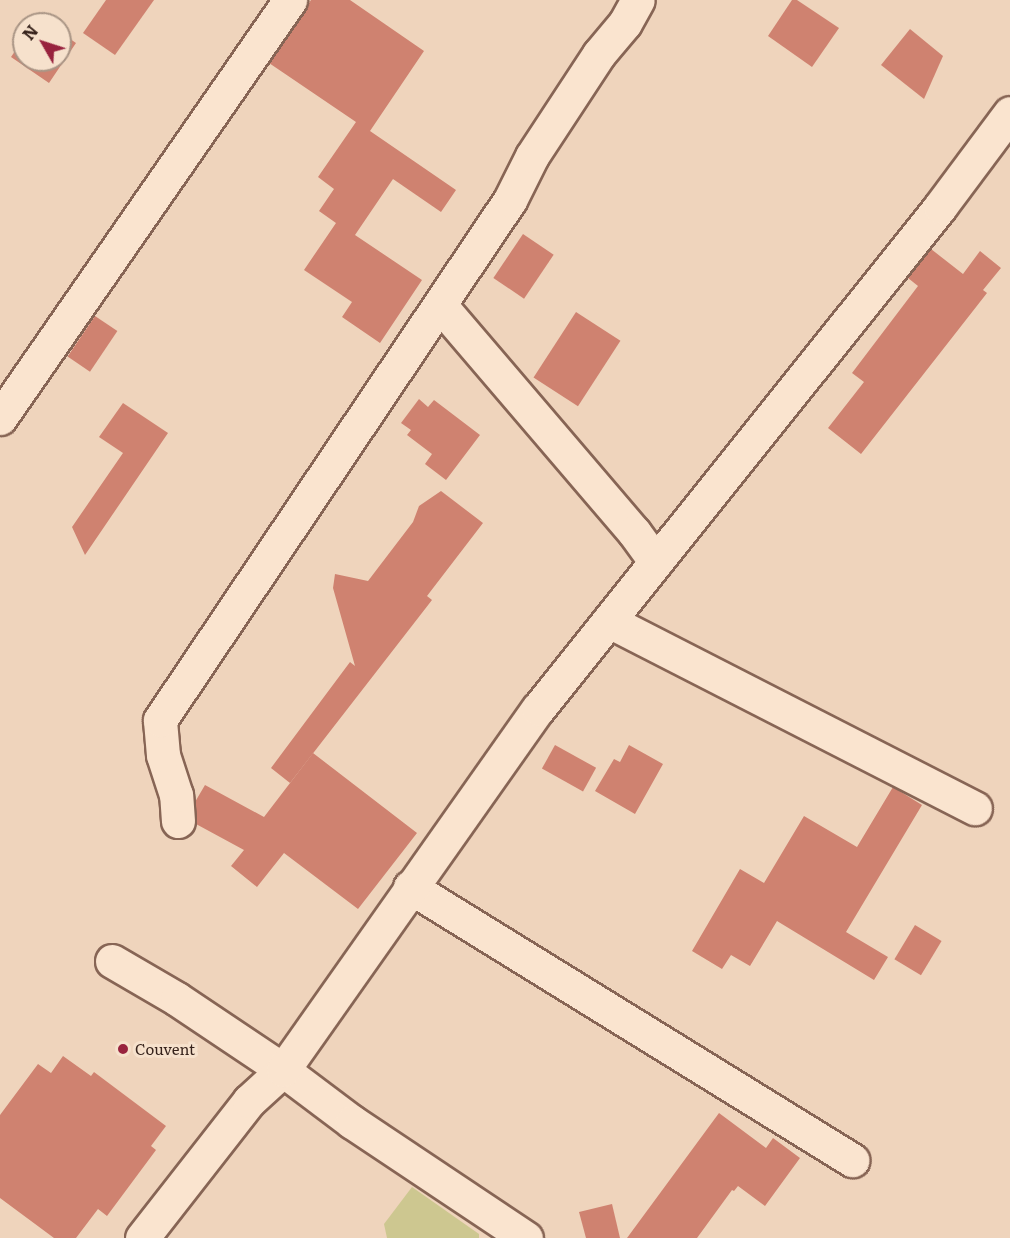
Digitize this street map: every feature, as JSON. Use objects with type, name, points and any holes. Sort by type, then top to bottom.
[{"type":"street","points":[[0,418],[290,0]]},
{"type":"street","points":[[178,821],[176,795],[163,755],[160,720],[510,200],[532,156],[599,54],[625,23],[638,0]]},
{"type":"street","points":[[142,1238],[249,1101],[283,1070],[410,887],[538,709],[940,207],[1010,113]]},
{"type":"street","points":[[440,305],[634,532],[656,562]]},
{"type":"street","points":[[609,621],[975,808]]},
{"type":"street","points":[[410,887],[852,1160]]},
{"type":"street","points":[[112,961],[177,999],[283,1070],[352,1122],[526,1238]]},
{"type":"shaded area","points":[[412,1187],[479,1234],[479,1238],[387,1238],[384,1224]]},
{"type":"building","points":[[106,0],[154,0],[115,55],[83,33]]},
{"type":"building","points":[[311,0],[350,0],[424,51],[370,131],[456,190],[441,212],[393,179],[355,235],[422,280],[380,343],[342,317],[352,302],[304,270],[336,223],[319,211],[334,189],[318,177],[356,122],[269,63]]},
{"type":"building","points":[[792,0],[797,0],[839,28],[812,67],[768,36]]},
{"type":"building","points":[[910,29],[943,56],[924,99],[881,65]]},
{"type":"building","points":[[33,72],[56,72],[49,83]]},
{"type":"building","points":[[523,234],[554,255],[524,299],[493,278]]},
{"type":"building","points":[[931,249],[963,274],[980,251],[1001,268],[983,290],[987,293],[861,454],[828,428],[864,382],[852,373],[918,286],[908,278]]},
{"type":"building","points":[[576,312],[620,341],[578,406],[534,377]]},
{"type":"building","points":[[95,316],[117,331],[90,372],[68,357]]},
{"type":"building","points":[[419,399],[428,407],[434,400],[480,435],[446,480],[425,464],[432,454],[407,435],[411,430],[401,423]]},
{"type":"building","points":[[123,403],[168,433],[85,555],[72,527],[123,453],[99,437]]},
{"type":"building","points":[[441,491],[483,523],[427,596],[432,600],[290,783],[271,768],[350,662],[355,666],[333,588],[335,574],[368,581],[413,522],[419,506]]},
{"type":"building","points":[[555,745],[596,768],[583,791],[542,769]]},
{"type":"building","points":[[629,745],[663,764],[635,814],[595,791],[614,759],[620,762]]},
{"type":"building","points":[[313,753],[417,833],[358,909],[284,853],[257,887],[231,866],[244,850],[196,824],[195,802],[205,785],[264,817]]},
{"type":"building","points":[[893,787],[922,805],[846,932],[888,957],[874,980],[777,921],[750,966],[731,955],[722,969],[692,951],[740,869],[764,883],[804,816],[857,847]]},
{"type":"building","points":[[915,925],[942,941],[921,975],[894,959]]},
{"type":"building","points":[[63,1056],[91,1076],[94,1072],[166,1126],[151,1146],[156,1150],[107,1216],[98,1209],[76,1238],[54,1238],[0,1198],[0,1115],[38,1064],[51,1073]]},
{"type":"building","points":[[719,1113],[766,1148],[773,1138],[800,1158],[765,1206],[738,1186],[734,1191],[732,1190],[697,1238],[627,1238]]},
{"type":"building","points":[[612,1204],[620,1238],[586,1238],[579,1212]]},
{"type":"place","name":"Couvent","points":[[123,1049]]}]
